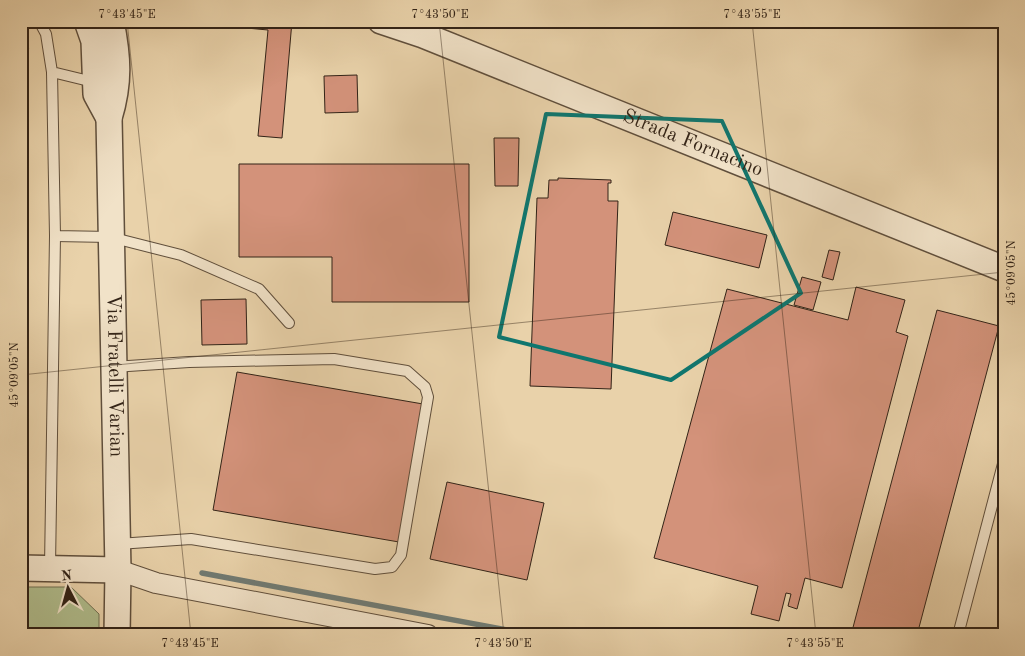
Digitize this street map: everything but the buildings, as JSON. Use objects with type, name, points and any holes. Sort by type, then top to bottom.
[{"type":"street","name":"Via Fratelli Varian","points":[[87,21],[106,79],[117,92],[109,118],[112,367],[118,570],[117,635]]},
{"type":"street","name":"Via Fratelli Varian","points":[[106,79],[116,48],[111,21]]},
{"type":"street","name":"Strada Fornacino","points":[[381,21],[432,39],[1004,269]]},
{"type":"street","points":[[21,568],[50,567],[118,570],[156,583],[428,635]]},
{"type":"lane","points":[[39,21],[46,34],[52,72],[55,236],[50,567]]},
{"type":"lane","points":[[52,72],[85,80],[106,79]]},
{"type":"lane","points":[[55,236],[110,237],[161,249],[223,272],[259,289],[289,322]]},
{"type":"lane","points":[[112,367],[189,362],[334,360],[407,371],[425,387],[428,397],[401,555],[392,567],[375,569],[191,539],[117,544]]},
{"type":"lane","points":[[958,635],[1004,460]]},
{"type":"path","points":[[21,48],[30,50]]},
{"type":"highlighted area","points":[[546,114],[722,121],[801,293],[671,380],[499,337]]},
{"type":"green space","points":[[21,587],[71,587],[99,614],[99,635],[21,635]]},
{"type":"waterway","points":[[202,573],[534,635]]}]
